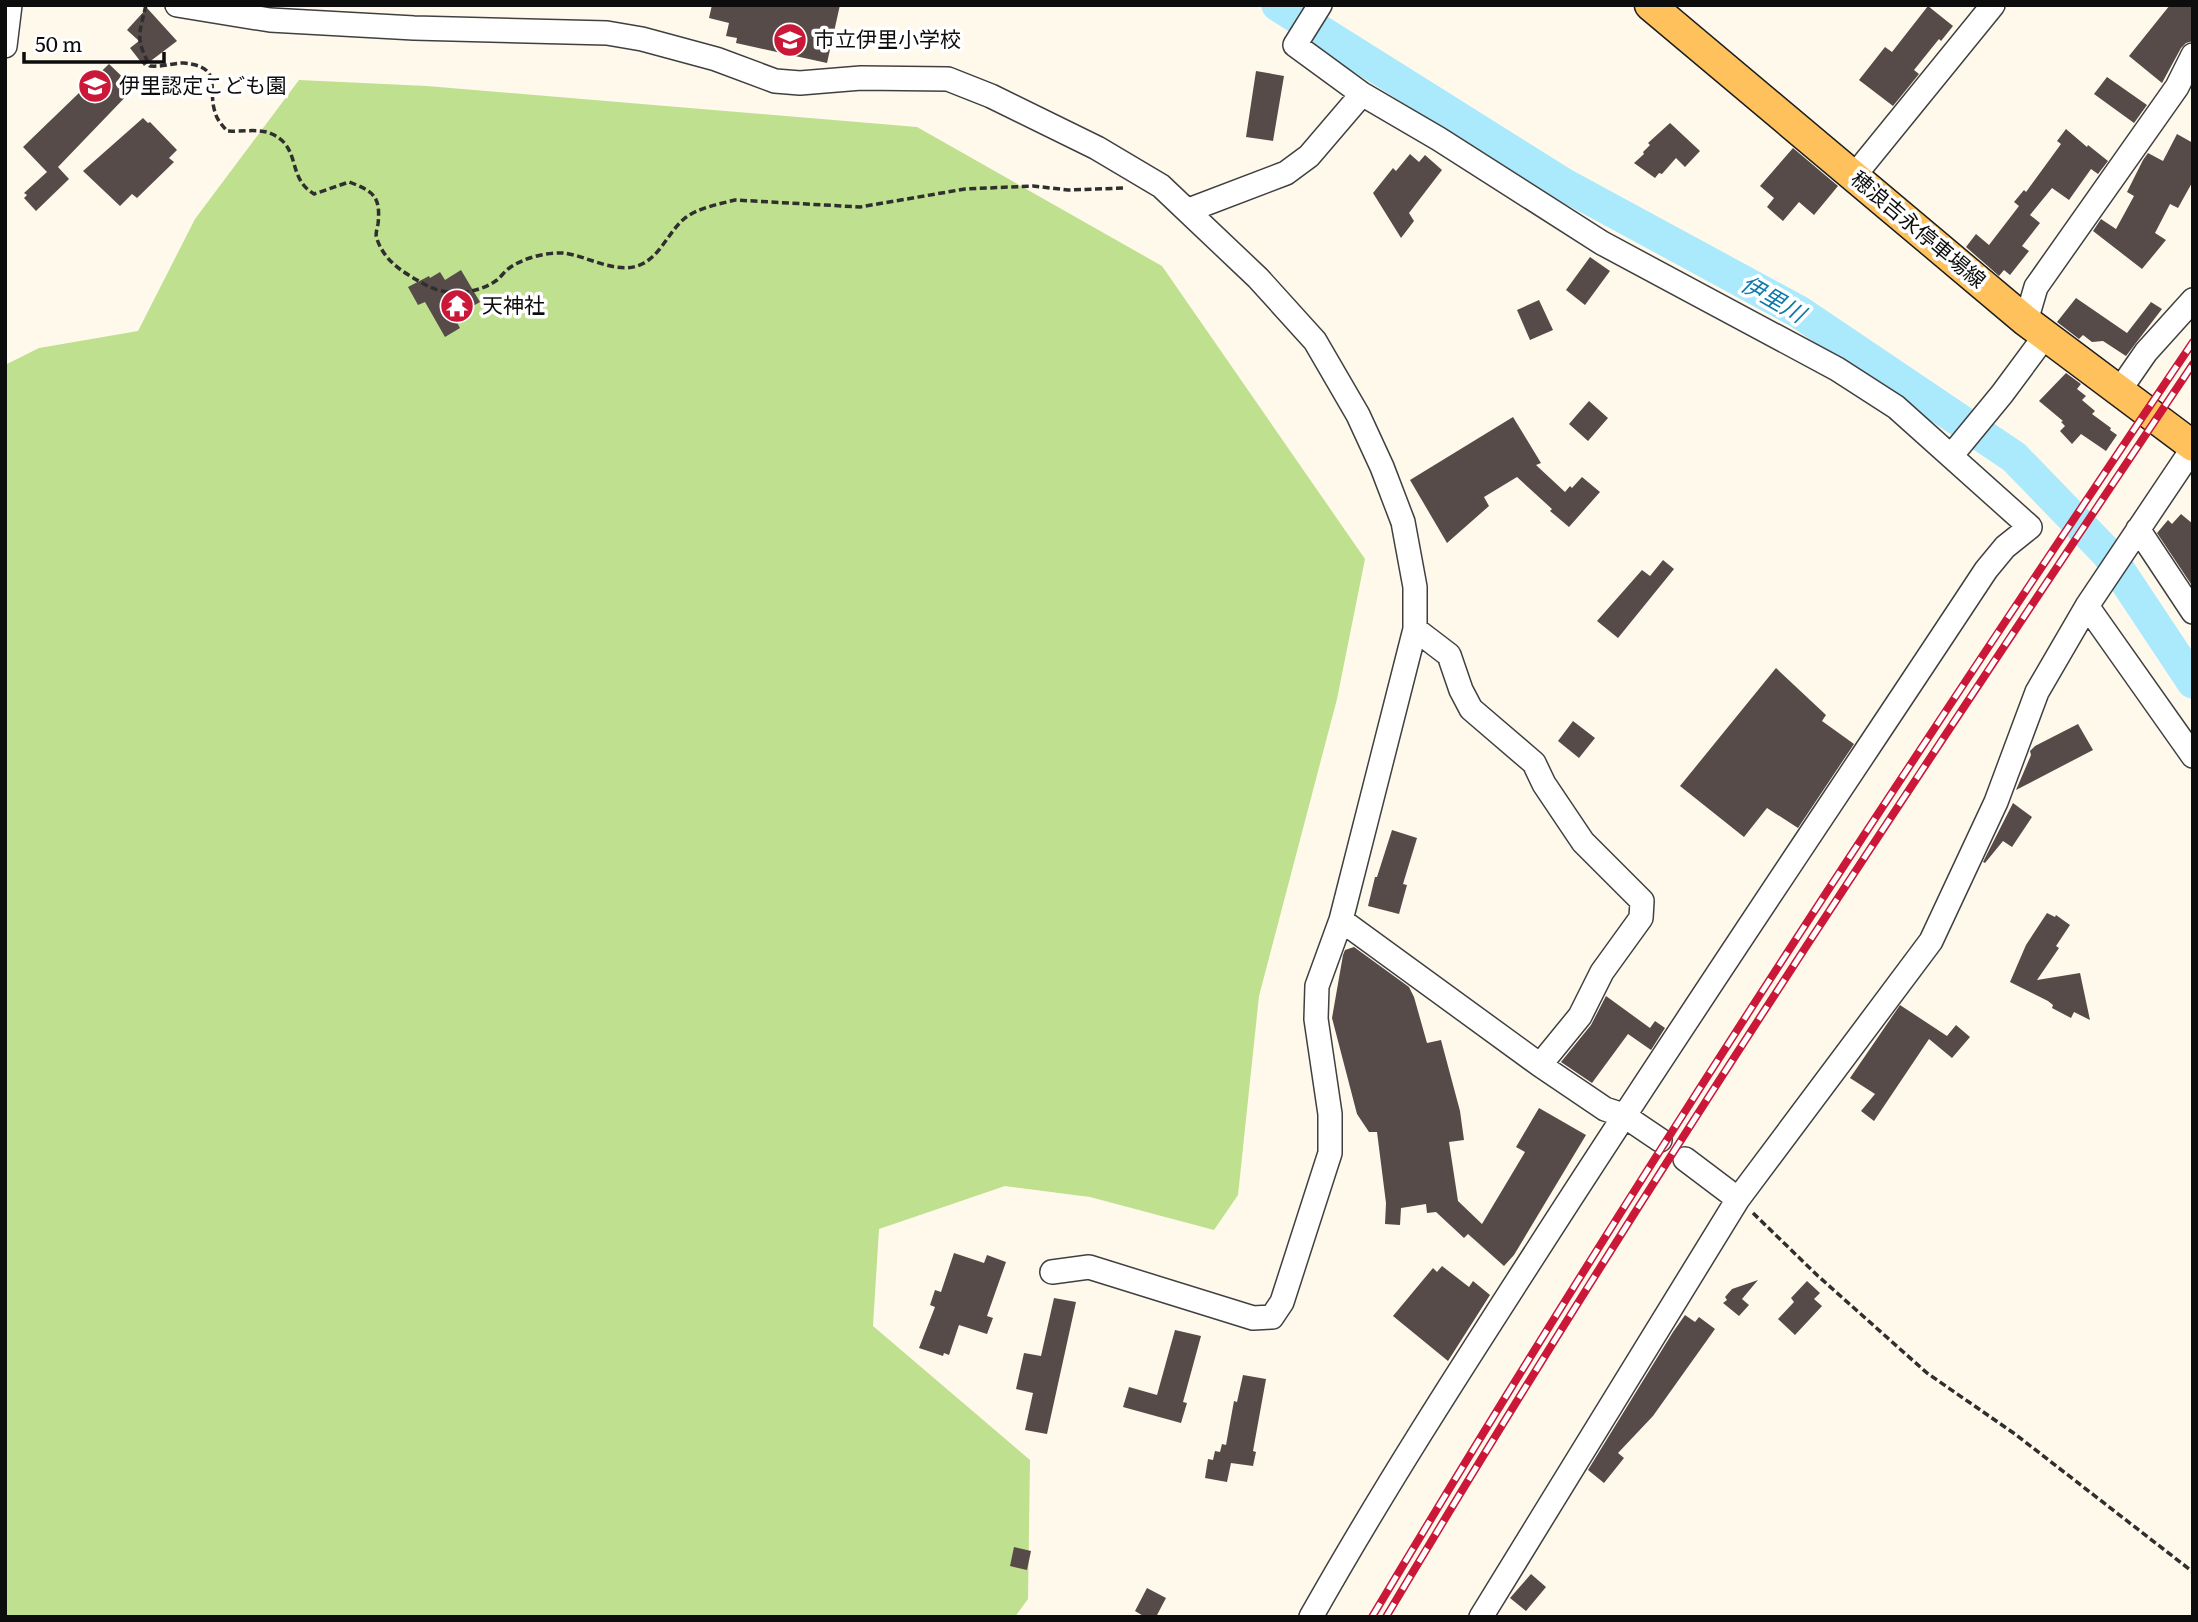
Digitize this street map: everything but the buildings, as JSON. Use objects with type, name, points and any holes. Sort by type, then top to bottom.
[{"type":"main road","name":"穂浪吉永停車場線","points":[[1650,5],[2035,328],[2193,447]]},
{"type":"street","points":[[5,46],[10,5]]},
{"type":"street","points":[[177,5],[283,21],[414,28],[607,33],[642,38],[716,59],[775,81],[800,83],[873,78],[948,79],[991,96],[1074,136],[1161,186],[1258,278],[1315,341],[1359,415],[1382,467],[1403,523],[1415,587],[1415,629],[1341,920],[1317,986],[1316,1019],[1331,1114],[1330,1153],[1282,1302],[1272,1317],[1252,1318],[1089,1267],[1052,1272]]},
{"type":"street","points":[[1311,1617],[1452,1382],[1623,1115],[1986,570],[2005,547],[2030,527],[1896,407],[1837,369],[1602,243],[1362,93],[1295,45],[1320,5]]},
{"type":"street","points":[[1854,176],[1993,5]]},
{"type":"street","points":[[1951,456],[2002,394],[2035,328],[2036,286],[2177,87],[2193,55]]},
{"type":"street","points":[[1189,210],[1286,173],[1310,156],[1362,93]]},
{"type":"street","points":[[2119,391],[2146,352],[2193,300]]},
{"type":"street","points":[[1481,1617],[1738,1199],[1931,941],[1996,802],[2037,692],[2087,606],[2193,447]]},
{"type":"street","points":[[2138,529],[2193,612]]},
{"type":"street","points":[[2087,606],[2193,756]]},
{"type":"street","points":[[1415,629],[1449,655],[1471,709],[1534,762],[1544,783],[1583,842],[1642,901],[1641,918],[1602,972],[1580,1016],[1540,1065]]},
{"type":"street","points":[[1341,920],[1540,1065],[1605,1109],[1623,1115],[1660,1140]]},
{"type":"street","points":[[1685,1159],[1738,1199]]},
{"type":"path","points":[[146,5],[139,46],[150,66],[164,67],[181,63],[200,67],[210,74],[214,86],[214,111],[220,123],[228,131],[270,133],[289,148],[298,181],[314,194],[349,182],[369,189],[375,194],[379,215],[376,238],[390,262],[432,288],[445,292],[470,291],[483,287],[498,279],[509,268],[534,257],[563,253],[620,267],[641,265],[653,257],[685,218],[716,204],[735,200],[860,207],[965,189],[1033,186],[1068,190],[1161,186]]},
{"type":"path","points":[[1738,1199],[1818,1276],[1927,1373],[2015,1434],[2193,1572]]},
{"type":"green space","points":[[299,80],[427,86],[917,127],[1162,266],[1365,559],[1337,699],[1259,996],[1238,1195],[1214,1230],[1090,1197],[1005,1186],[879,1229],[873,1326],[1030,1460],[1028,1599],[1015,1617],[5,1617],[5,365],[39,348],[138,331],[195,219]]},
{"type":"waterway","name":"伊里川","points":[[1278,5],[1563,184],[1799,312],[2014,457],[2108,554],[2193,682]]},
{"type":"railway","points":[[1372,1617],[1570,1294],[1773,974],[2193,342]]},
{"type":"railway","points":[[1386,1617],[1580,1299],[1781,985],[2193,364]]},
{"type":"place","name":"市立伊里小学校","points":[[790,40]]},
{"type":"place","name":"伊里認定こども園","points":[[95,86]]},
{"type":"place","name":"天神社","points":[[457,306]]}]
